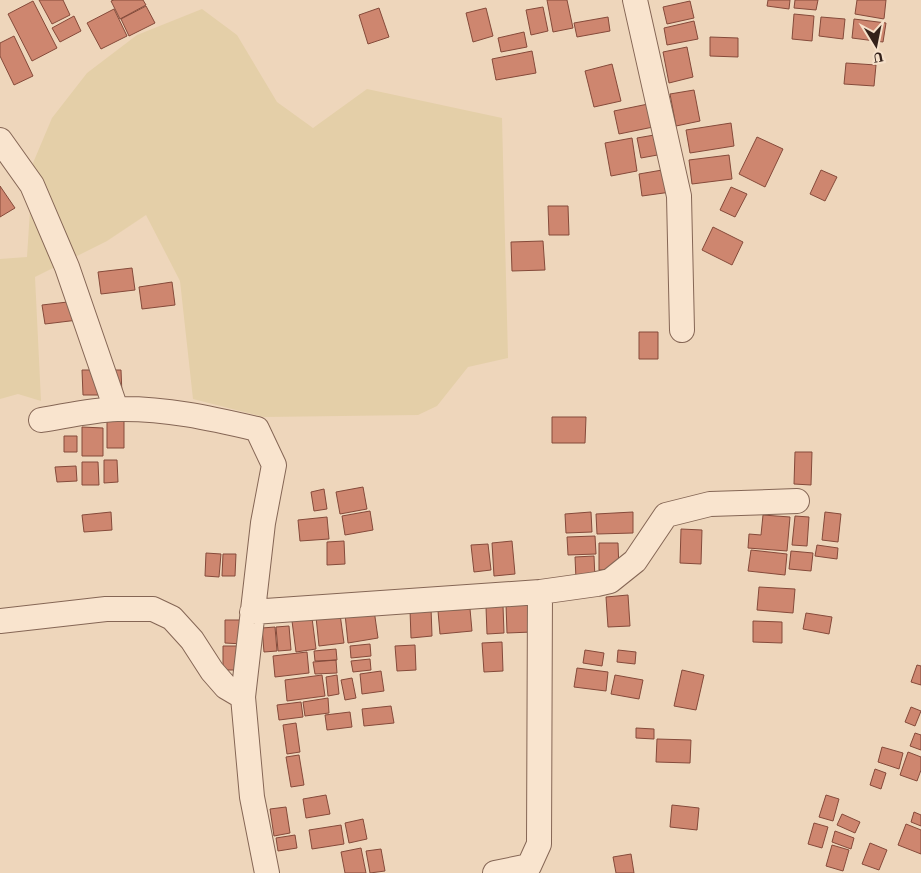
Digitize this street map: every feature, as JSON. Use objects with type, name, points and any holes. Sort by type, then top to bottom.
[{"type":"street","points":[[635,0],[679,196],[682,330]]},
{"type":"street","points":[[0,140],[32,185],[64,258],[116,409]]},
{"type":"street","points":[[41,420],[116,409],[185,413],[257,429],[274,465],[263,523],[243,697],[252,797],[267,873]]},
{"type":"street","points":[[252,612],[540,592],[610,581],[635,561],[666,515],[710,504],[797,501]]},
{"type":"street","points":[[495,873],[528,866],[539,844],[540,592]]},
{"type":"street","points":[[0,620],[97,610],[153,609],[172,618],[192,640],[212,672],[226,687],[243,697]]},
{"type":"shaded area","points":[[202,9],[237,35],[277,102],[313,128],[367,89],[502,118],[508,358],[468,367],[437,406],[418,415],[264,417],[193,399],[180,281],[146,215],[107,241],[35,277],[41,401],[18,394],[0,399],[0,259],[27,257],[33,163],[52,118],[87,73],[137,35]]},
{"type":"building","points":[[39,0],[63,0],[70,15],[52,24]]},
{"type":"building","points":[[143,0],[146,5],[120,19],[111,1]]},
{"type":"building","points":[[547,0],[567,0],[573,28],[553,32]]},
{"type":"building","points":[[768,0],[790,0],[789,9],[767,6]]},
{"type":"building","points":[[795,0],[818,0],[816,10],[794,8]]},
{"type":"building","points":[[857,0],[886,0],[884,19],[855,14]]},
{"type":"building","points":[[33,1],[57,48],[32,61],[8,14]]},
{"type":"building","points":[[690,1],[694,18],[667,24],[663,7]]},
{"type":"building","points":[[146,6],[155,23],[129,36],[121,19]]},
{"type":"building","points":[[543,7],[548,31],[531,35],[526,10]]},
{"type":"building","points":[[379,8],[389,37],[368,44],[359,15]]},
{"type":"building","points":[[486,8],[493,36],[473,42],[466,13]]},
{"type":"building","points":[[114,9],[127,36],[101,49],[87,23]]},
{"type":"building","points":[[794,14],[814,16],[812,41],[792,39]]},
{"type":"building","points":[[74,16],[81,31],[60,42],[52,28]]},
{"type":"building","points":[[608,17],[610,31],[577,37],[574,23]]},
{"type":"building","points":[[821,17],[845,19],[843,39],[819,36]]},
{"type":"building","points":[[854,19],[886,23],[883,42],[852,38]]},
{"type":"building","points":[[694,21],[698,39],[667,45],[664,28]]},
{"type":"building","points":[[524,32],[527,47],[501,52],[498,38]]},
{"type":"building","points":[[14,36],[33,76],[14,85],[0,56],[0,43]]},
{"type":"building","points":[[710,37],[738,38],[738,57],[710,56]]},
{"type":"building","points":[[687,47],[693,77],[669,83],[663,52]]},
{"type":"building","points":[[532,51],[536,73],[496,80],[492,59]]},
{"type":"building","points":[[846,63],[876,65],[874,86],[844,84]]},
{"type":"building","points":[[612,64],[621,101],[594,107],[585,71]]},
{"type":"building","points":[[694,90],[700,121],[676,126],[670,94]]},
{"type":"building","points":[[653,103],[658,126],[619,134],[614,111]]},
{"type":"building","points":[[731,123],[734,146],[690,153],[686,130]]},
{"type":"building","points":[[660,134],[663,154],[641,158],[637,138]]},
{"type":"building","points":[[757,137],[783,149],[765,187],[739,174]]},
{"type":"building","points":[[632,138],[637,171],[611,176],[605,143]]},
{"type":"building","points":[[729,155],[732,179],[692,184],[689,160]]},
{"type":"building","points":[[668,169],[671,192],[642,196],[639,174]]},
{"type":"building","points":[[821,170],[837,177],[825,201],[810,194]]},
{"type":"building","points":[[0,186],[15,208],[0,217]]},
{"type":"building","points":[[731,187],[747,194],[735,217],[720,210]]},
{"type":"building","points":[[548,206],[568,206],[569,235],[549,235]]},
{"type":"building","points":[[713,227],[743,242],[732,265],[702,250]]},
{"type":"building","points":[[543,241],[545,270],[512,271],[511,242]]},
{"type":"building","points":[[132,268],[135,290],[101,294],[98,272]]},
{"type":"building","points":[[172,282],[175,305],[142,309],[139,287]]},
{"type":"building","points":[[76,301],[78,320],[45,324],[42,305]]},
{"type":"building","points":[[639,332],[658,332],[658,359],[639,359]]},
{"type":"building","points":[[82,370],[121,370],[122,395],[83,395]]},
{"type":"building","points":[[552,417],[586,417],[585,443],[552,443]]},
{"type":"building","points":[[107,421],[124,421],[124,448],[107,448]]},
{"type":"building","points":[[82,427],[103,428],[103,456],[82,456]]},
{"type":"building","points":[[64,436],[77,436],[77,452],[64,452]]},
{"type":"building","points":[[795,452],[812,452],[811,485],[794,484]]},
{"type":"building","points":[[104,460],[117,460],[118,482],[104,483]]},
{"type":"building","points":[[82,462],[98,462],[99,485],[82,485]]},
{"type":"building","points":[[76,466],[77,481],[57,482],[55,467]]},
{"type":"building","points":[[363,487],[367,509],[340,514],[336,492]]},
{"type":"building","points":[[324,489],[327,509],[314,511],[311,492]]},
{"type":"building","points":[[370,511],[373,530],[345,535],[342,516]]},
{"type":"building","points":[[111,512],[112,530],[84,532],[82,515]]},
{"type":"building","points":[[591,512],[592,532],[566,533],[565,514]]},
{"type":"building","points":[[633,512],[633,533],[597,534],[596,514]]},
{"type":"building","points":[[825,512],[841,514],[838,542],[822,540]]},
{"type":"building","points":[[763,515],[790,517],[787,551],[748,548],[749,534],[761,535]]},
{"type":"building","points":[[795,516],[809,517],[807,546],[792,545]]},
{"type":"building","points":[[327,517],[329,539],[300,541],[298,520]]},
{"type":"building","points":[[681,529],[702,530],[701,564],[680,563]]},
{"type":"building","points":[[595,536],[596,554],[568,555],[567,537]]},
{"type":"building","points":[[344,541],[345,564],[327,565],[327,542]]},
{"type":"building","points":[[512,541],[515,574],[494,576],[492,543]]},
{"type":"building","points":[[599,543],[618,543],[619,570],[599,570]]},
{"type":"building","points":[[488,544],[491,570],[474,572],[471,545]]},
{"type":"building","points":[[817,545],[838,548],[837,559],[815,556]]},
{"type":"building","points":[[751,550],[787,554],[785,575],[748,571]]},
{"type":"building","points":[[791,551],[813,553],[811,571],[789,569]]},
{"type":"building","points":[[206,553],[221,554],[219,577],[205,576]]},
{"type":"building","points":[[223,554],[236,554],[235,576],[222,576]]},
{"type":"building","points":[[594,556],[595,579],[576,579],[575,557]]},
{"type":"building","points":[[759,587],[795,589],[793,613],[757,610]]},
{"type":"building","points":[[628,595],[630,626],[608,627],[606,597]]},
{"type":"building","points":[[531,602],[532,632],[507,633],[506,604]]},
{"type":"building","points":[[503,606],[504,633],[487,634],[486,607]]},
{"type":"building","points":[[431,608],[432,636],[411,638],[410,610]]},
{"type":"building","points":[[470,609],[472,631],[440,634],[438,611]]},
{"type":"building","points":[[374,610],[378,638],[348,643],[345,614]]},
{"type":"building","points":[[806,613],[832,617],[829,634],[803,629]]},
{"type":"building","points":[[340,614],[344,643],[319,646],[316,617]]},
{"type":"building","points":[[312,618],[316,649],[296,652],[292,621]]},
{"type":"building","points":[[225,620],[243,620],[243,644],[225,643]]},
{"type":"building","points":[[753,621],[782,622],[782,643],[753,642]]},
{"type":"building","points":[[289,626],[291,650],[278,651],[276,627]]},
{"type":"building","points":[[275,627],[277,651],[264,652],[262,628]]},
{"type":"building","points":[[502,642],[503,671],[484,672],[482,643]]},
{"type":"building","points":[[370,644],[371,656],[351,658],[350,646]]},
{"type":"building","points":[[415,645],[416,670],[397,671],[395,646]]},
{"type":"building","points":[[223,646],[241,646],[241,670],[223,670]]},
{"type":"building","points":[[336,649],[337,660],[315,661],[314,651]]},
{"type":"building","points":[[585,650],[604,653],[602,666],[583,663]]},
{"type":"building","points":[[618,650],[636,652],[635,664],[617,662]]},
{"type":"building","points":[[307,652],[309,673],[275,677],[273,656]]},
{"type":"building","points":[[370,659],[371,670],[353,672],[351,661]]},
{"type":"building","points":[[336,660],[337,673],[315,674],[313,662]]},
{"type":"building","points":[[917,665],[921,666],[921,685],[911,682]]},
{"type":"building","points":[[577,668],[608,672],[606,691],[574,687]]},
{"type":"building","points":[[682,670],[704,675],[696,710],[674,706]]},
{"type":"building","points":[[381,671],[384,691],[362,694],[360,674]]},
{"type":"building","points":[[322,675],[325,696],[287,701],[285,680]]},
{"type":"building","points":[[337,675],[339,694],[328,696],[326,677]]},
{"type":"building","points":[[615,675],[643,680],[639,699],[611,694]]},
{"type":"building","points":[[352,678],[356,698],[345,700],[341,680]]},
{"type":"building","points":[[328,698],[329,713],[305,716],[303,702]]},
{"type":"building","points":[[301,702],[303,717],[279,720],[277,705]]},
{"type":"building","points":[[391,706],[394,723],[364,726],[362,709]]},
{"type":"building","points":[[911,707],[921,711],[915,726],[905,722]]},
{"type":"building","points":[[350,712],[352,727],[327,730],[325,715]]},
{"type":"building","points":[[296,723],[300,752],[287,754],[283,725]]},
{"type":"building","points":[[636,728],[654,729],[654,739],[636,738]]},
{"type":"building","points":[[915,733],[921,735],[921,750],[910,746]]},
{"type":"building","points":[[657,739],[691,740],[690,763],[656,762]]},
{"type":"building","points":[[882,747],[903,753],[899,769],[878,762]]},
{"type":"building","points":[[908,752],[921,757],[921,770],[917,781],[900,775]]},
{"type":"building","points":[[299,755],[304,785],[291,787],[286,757]]},
{"type":"building","points":[[875,769],[886,773],[881,789],[870,785]]},
{"type":"building","points":[[326,795],[330,814],[306,818],[303,799]]},
{"type":"building","points":[[826,795],[839,799],[833,821],[819,817]]},
{"type":"building","points":[[672,805],[699,808],[697,830],[670,827]]},
{"type":"building","points":[[286,807],[290,833],[274,836],[270,809]]},
{"type":"building","points":[[914,812],[921,815],[921,826],[911,822]]},
{"type":"building","points":[[842,814],[860,822],[855,833],[837,825]]},
{"type":"building","points":[[363,819],[367,839],[349,843],[345,823]]},
{"type":"building","points":[[814,823],[828,827],[822,848],[808,844]]},
{"type":"building","points":[[906,824],[921,830],[921,854],[898,845]]},
{"type":"building","points":[[341,825],[344,844],[312,849],[309,830]]},
{"type":"building","points":[[835,831],[854,838],[851,849],[832,842]]},
{"type":"building","points":[[295,835],[297,848],[278,851],[276,838]]},
{"type":"building","points":[[870,843],[887,850],[879,870],[862,864]]},
{"type":"building","points":[[832,845],[849,850],[843,871],[826,866]]},
{"type":"building","points":[[361,848],[366,873],[345,873],[341,852]]},
{"type":"building","points":[[381,849],[385,871],[370,873],[366,851]]},
{"type":"building","points":[[631,854],[634,873],[616,873],[613,857]]}]
